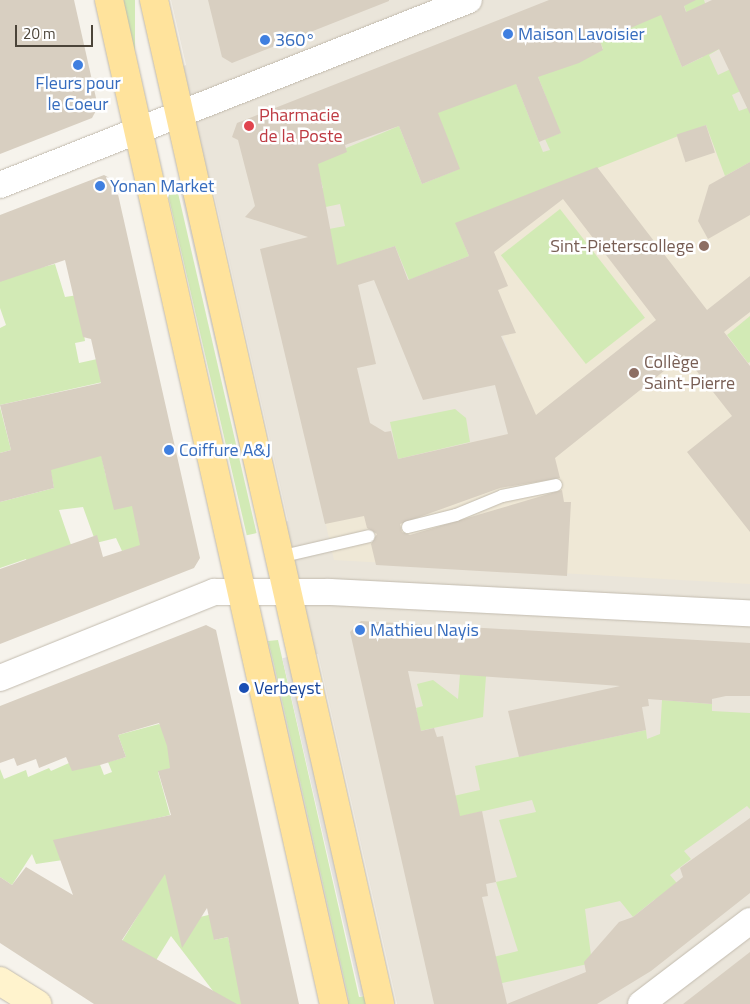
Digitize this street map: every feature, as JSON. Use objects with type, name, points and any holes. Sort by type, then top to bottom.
[{"type":"main road","points":[[109,0],[240,592],[334,1004]]},
{"type":"main road","points":[[154,0],[380,1004]]},
{"type":"street","points":[[0,185],[469,0]]},
{"type":"street","points":[[0,678],[214,592],[287,591],[750,613]]},
{"type":"street","points":[[641,1004],[750,921]]},
{"type":"street","points":[[0,981],[37,1004]]},
{"type":"lane","points":[[408,527],[456,515],[502,496],[556,485]]},
{"type":"lane","points":[[279,557],[369,536]]},
{"type":"shaded area","points":[[171,0],[750,0],[750,1004],[397,1004],[318,654],[310,656],[281,523],[288,521],[211,180],[204,181],[179,68],[186,65]]},
{"type":"shaded area","name":"Collège Saint-Pierre","points":[[706,125],[725,176],[750,162],[750,316],[727,335],[750,365],[750,584],[334,560],[315,477],[531,429],[521,380],[455,223]]},
{"type":"shaded area","points":[[186,185],[256,487],[249,489],[179,187]]},
{"type":"shaded area","points":[[268,641],[349,1000],[341,1002],[260,643]]},
{"type":"shaded area","points":[[292,656],[370,994],[360,996],[282,658]]},
{"type":"green space","points":[[124,0],[135,0],[135,79],[124,79]]},
{"type":"green space","points":[[682,0],[704,0],[719,49],[709,55],[718,75],[737,66],[747,88],[732,95],[739,111],[750,107],[750,162],[725,176],[706,125],[456,224],[469,256],[409,280],[395,246],[348,262],[328,278],[329,229],[345,226],[340,204],[321,208],[317,190],[323,188],[315,161],[399,126],[422,184],[459,169],[435,107],[513,76],[543,152],[550,150],[545,139],[560,133],[535,69],[603,49],[600,41],[621,33],[659,8],[682,67],[703,57]]},
{"type":"green space","points":[[178,193],[257,533],[247,535],[168,195]]},
{"type":"green space","points":[[560,209],[645,318],[586,364],[501,255]]},
{"type":"green space","points":[[55,264],[65,297],[78,295],[85,341],[75,343],[79,363],[102,358],[107,381],[0,405],[0,328],[6,325],[0,308],[0,278]]},
{"type":"green space","points":[[750,316],[750,362],[748,363],[727,335]]},
{"type":"green space","points":[[0,407],[11,450],[0,453]]},
{"type":"green space","points":[[455,409],[466,418],[470,442],[398,459],[390,422]]},
{"type":"green space","points":[[101,454],[106,476],[115,474],[133,493],[138,534],[146,547],[122,551],[116,538],[96,543],[83,507],[59,510],[71,545],[30,570],[26,559],[0,568],[0,502],[54,488],[50,468]]},
{"type":"green space","points":[[278,640],[359,997],[370,995],[372,1004],[339,1004],[348,1000],[268,641]]},
{"type":"green space","points":[[460,674],[486,676],[483,717],[420,731],[416,708],[423,706],[417,684],[433,680],[458,699]]},
{"type":"green space","points":[[662,700],[712,704],[712,711],[750,713],[750,809],[747,806],[684,851],[691,859],[670,875],[681,888],[654,900],[633,917],[620,901],[585,909],[592,963],[498,984],[493,957],[518,951],[496,882],[517,877],[499,820],[536,812],[532,800],[445,820],[440,799],[480,790],[475,766],[646,730],[647,739],[660,734]]},
{"type":"green space","points":[[159,724],[197,760],[158,772],[170,815],[124,826],[83,857],[36,864],[32,854],[12,885],[0,877],[0,769],[4,779],[26,770],[28,777],[49,768],[51,771],[69,763],[88,734],[104,775],[112,772],[108,762],[126,757],[118,735]]},
{"type":"green space","points":[[123,857],[179,871],[187,920],[217,913],[214,940],[228,937],[244,1004],[223,1004],[171,936],[142,983],[119,946],[140,912]]},
{"type":"building","points":[[0,0],[74,0],[98,107],[92,118],[0,154]]},
{"type":"building","points":[[208,0],[389,1],[232,63],[222,57]]},
{"type":"building","points":[[549,0],[696,0],[684,6],[686,12],[712,0],[750,0],[750,114],[719,49],[682,67],[661,15],[600,41],[603,50],[579,63],[538,77],[561,133],[539,142],[516,84],[438,113],[460,169],[422,184],[399,126],[345,145],[347,152],[318,164],[337,265],[395,246],[408,280],[469,256],[455,223],[597,167],[707,310],[750,276],[750,312],[724,332],[750,366],[750,532],[687,452],[732,416],[684,355],[555,458],[560,478],[500,488],[400,524],[402,532],[410,535],[562,490],[564,502],[571,502],[567,576],[376,565],[371,544],[377,534],[367,528],[364,516],[325,524],[260,249],[308,237],[245,217],[255,206],[238,140],[232,137],[237,123]],"holes":[[[563,199],[656,320],[536,415],[501,336],[516,333],[498,290],[508,286],[494,252]],[[374,280],[423,400],[495,385],[508,434],[398,459],[391,431],[385,432],[370,423],[357,368],[376,364],[358,285]]]},
{"type":"building","points":[[706,125],[715,153],[685,162],[677,135]]},
{"type":"building","points":[[750,162],[750,215],[708,239],[698,221],[709,185]]},
{"type":"building","points":[[104,175],[115,181],[200,558],[194,568],[0,644],[0,569],[97,535],[103,557],[140,545],[132,506],[114,510],[101,456],[51,470],[54,488],[0,502],[0,453],[11,450],[0,405],[101,383],[91,339],[83,337],[65,260],[0,282],[0,215]]},
{"type":"building","points":[[361,621],[750,643],[750,696],[726,696],[712,699],[712,704],[648,699],[649,706],[642,707],[646,730],[519,757],[508,711],[620,686],[408,671],[421,731],[434,728],[437,737],[443,736],[460,816],[482,811],[496,882],[486,884],[488,896],[482,897],[507,1004],[434,1004],[350,632]]},
{"type":"building","points":[[206,625],[216,630],[299,1004],[241,1004],[228,937],[214,940],[207,908],[182,948],[165,874],[122,940],[237,1004],[94,1004],[0,943],[0,877],[12,885],[26,867],[73,895],[53,840],[171,815],[158,771],[170,768],[167,746],[159,723],[118,735],[126,757],[100,765],[72,771],[66,757],[39,768],[36,759],[17,766],[14,758],[0,763],[0,706]]},
{"type":"building","points":[[750,818],[750,893],[651,971],[597,1004],[507,1004],[586,972],[584,962],[619,922],[633,917],[683,877],[680,868]]},
{"type":"building","points":[[750,952],[750,1004],[683,1004]]},
{"type":"place","name":"Maison Lavoisier","points":[[508,34]]},
{"type":"place","name":"360°","points":[[265,40]]},
{"type":"place","name":"Fleurs pour le Coeur","points":[[78,65]]},
{"type":"place","name":"Pharmacie de la Poste","points":[[249,126]]},
{"type":"place","name":"Yonan Market","points":[[100,186]]},
{"type":"place","name":"Sint-Pieterscollege","points":[[704,246]]},
{"type":"place","name":"Collège Saint-Pierre","points":[[634,373]]},
{"type":"place","name":"Coiffure A&J","points":[[169,450]]},
{"type":"place","name":"Mathieu Nayis","points":[[360,630]]},
{"type":"place","name":"Verbeyst","points":[[244,688]]}]
